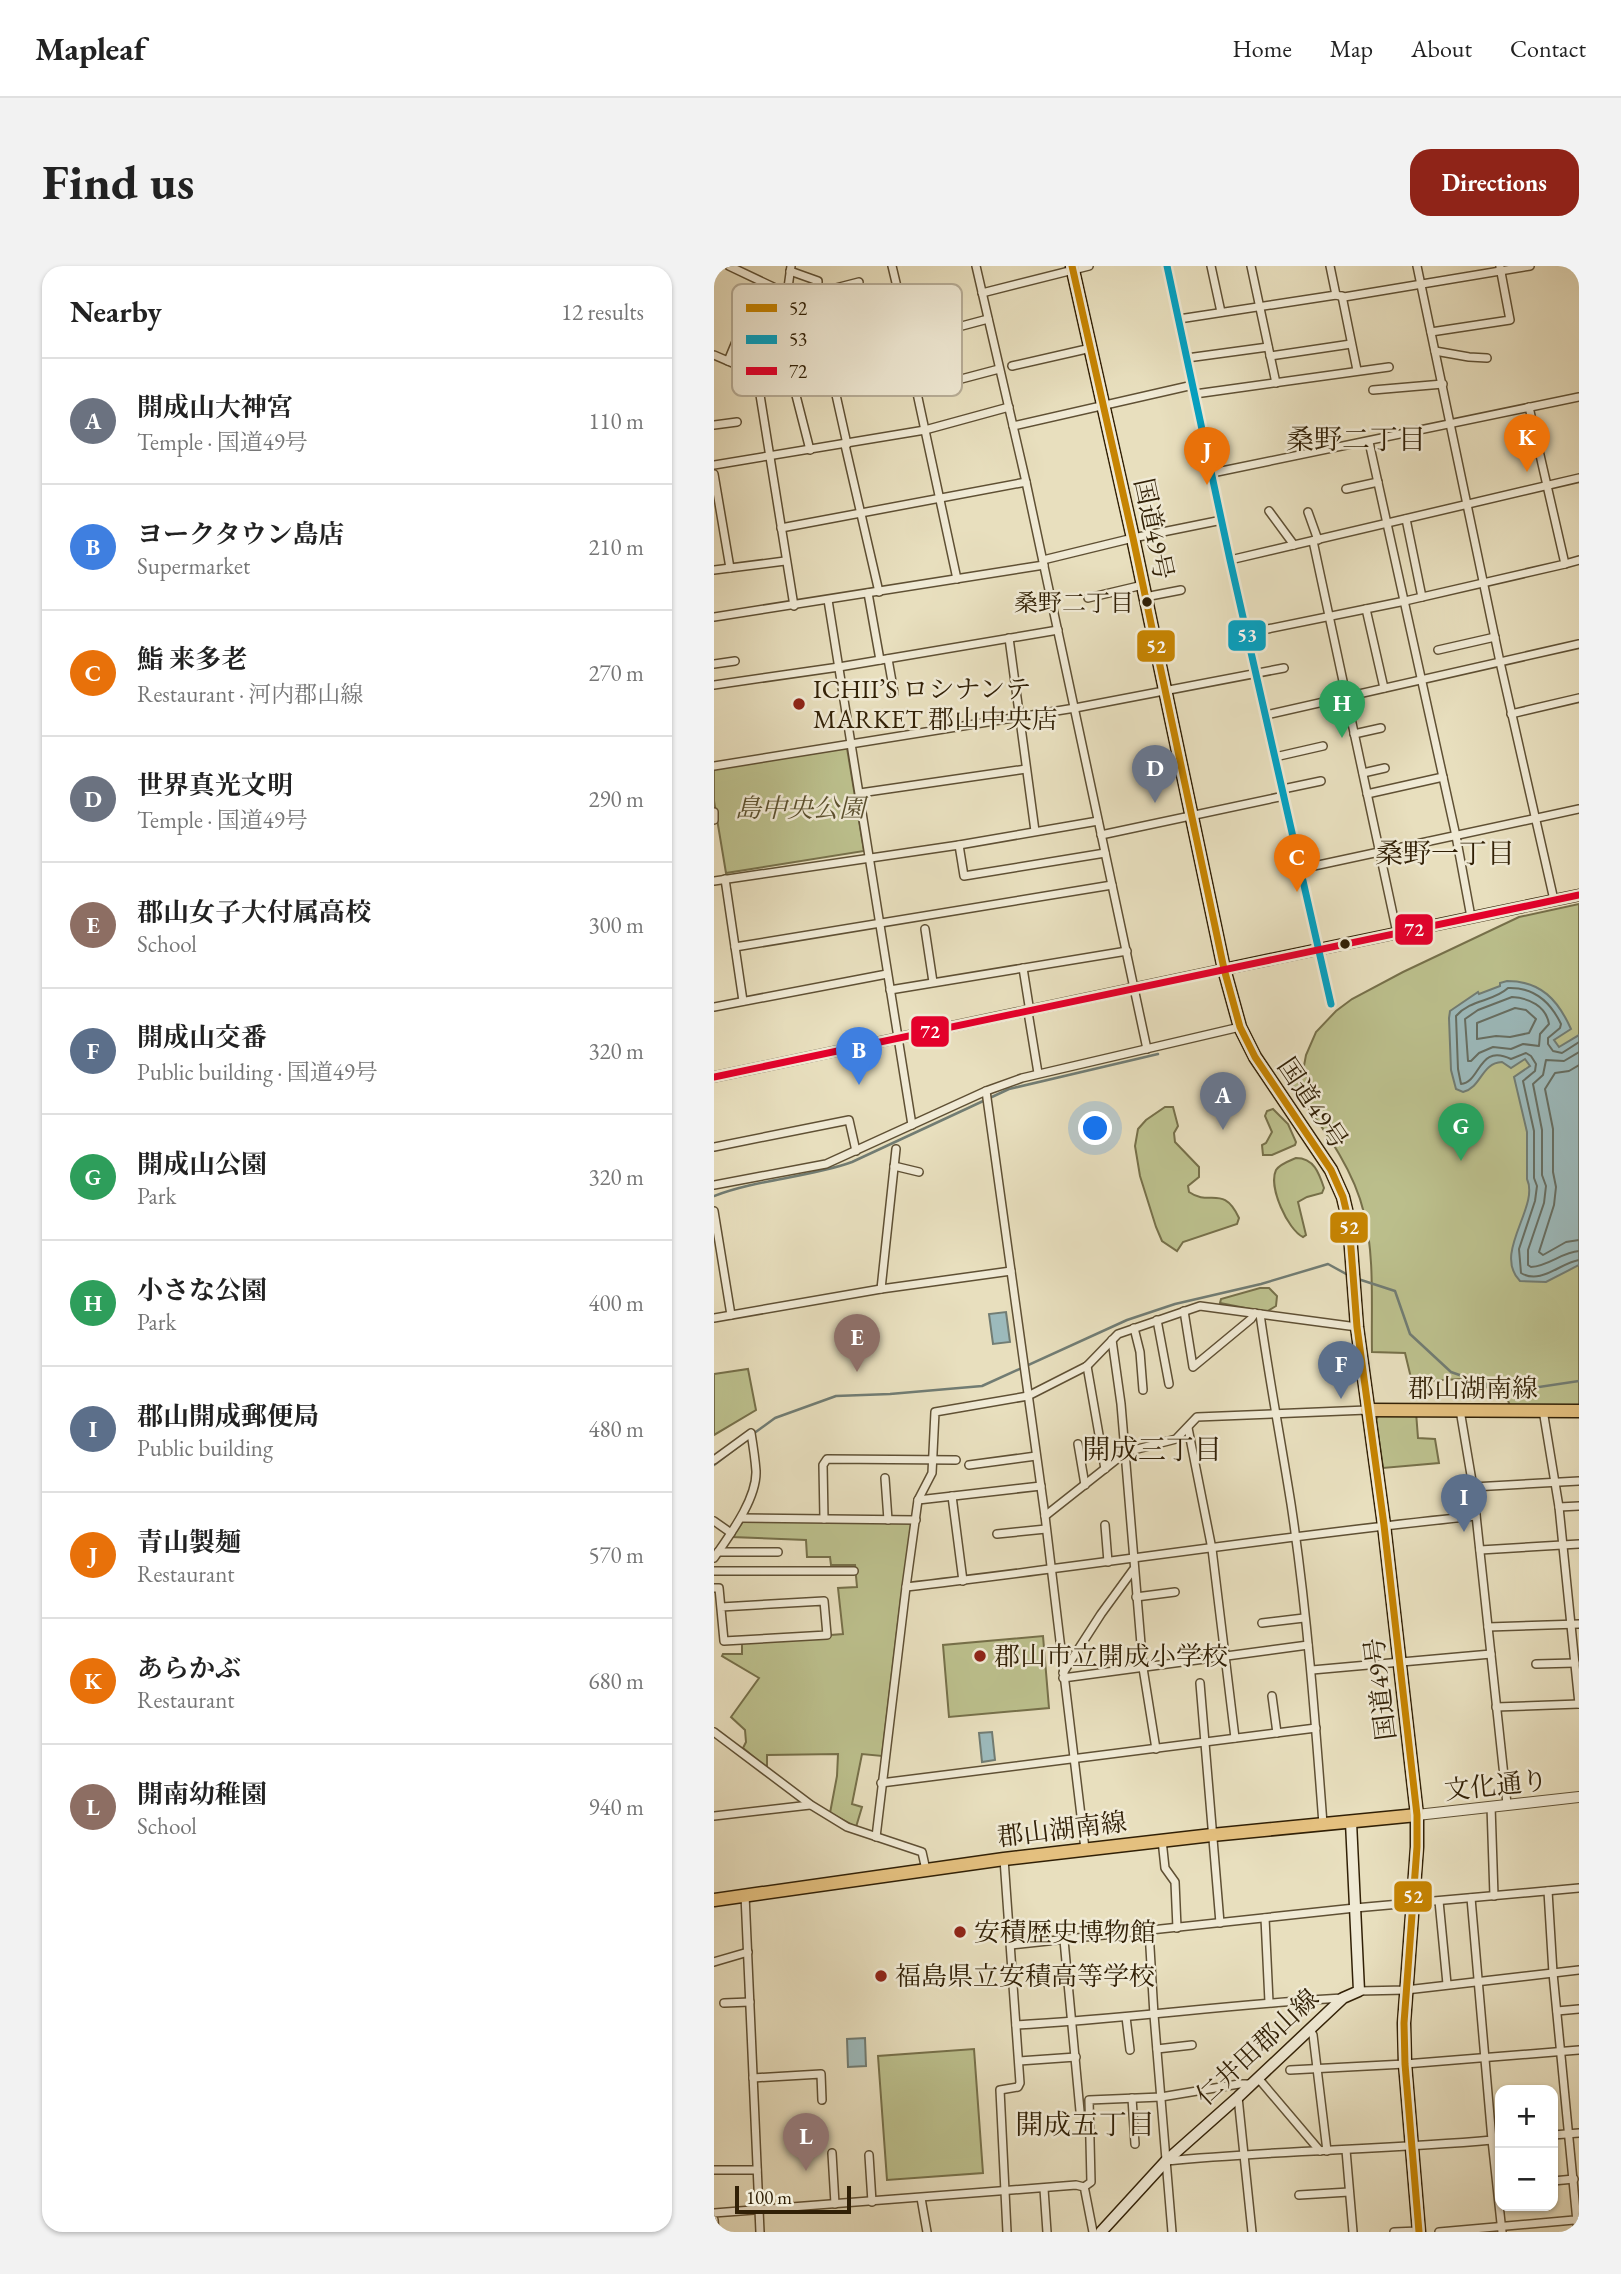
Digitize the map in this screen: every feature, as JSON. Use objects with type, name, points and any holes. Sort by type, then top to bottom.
[{"type":"main road","name":"国道49号","points":[[1072,268],[1133,538],[1224,969],[1240,1027],[1265,1075],[1331,1170],[1338,1185],[1350,1235],[1357,1327],[1384,1525],[1417,1815],[1418,1847],[1406,1990],[1405,2064],[1419,2232]]},
{"type":"main road","points":[[1224,969],[1579,895]]},
{"type":"main road","name":"郡山湖南線","points":[[1367,1410],[1579,1411]]},
{"type":"main road","name":"郡山湖南線","points":[[714,1900],[1085,1849],[1417,1815]]},
{"type":"main road","name":"仁井田郡山線","points":[[1101,2232],[1166,2161],[1343,1998],[1359,1991],[1351,1822]]},
{"type":"street","points":[[729,266],[767,284]]},
{"type":"street","points":[[892,266],[896,284]]},
{"type":"street","points":[[976,266],[1026,482],[1147,1049]]},
{"type":"street","points":[[982,293],[1072,268],[1089,266]]},
{"type":"street","points":[[1167,266],[1230,560],[1331,1004]]},
{"type":"street","points":[[1211,266],[1221,312]]},
{"type":"street","points":[[1251,266],[1276,383]]},
{"type":"street","points":[[1330,266],[1357,370]]},
{"type":"street","points":[[1417,266],[1494,637],[1554,900]]},
{"type":"street","points":[[1179,319],[1421,283],[1500,268],[1530,266]]},
{"type":"street","points":[[1431,332],[1510,320],[1500,268]]},
{"type":"street","points":[[791,269],[818,281],[818,284]]},
{"type":"street","points":[[851,284],[859,282]]},
{"type":"street","points":[[962,326],[988,319]]},
{"type":"street","points":[[1270,356],[1351,344]]},
{"type":"street","points":[[1187,358],[1268,347]]},
{"type":"street","points":[[1012,366],[1091,348]]},
{"type":"street","points":[[1436,351],[1469,358],[1488,358]]},
{"type":"street","points":[[728,361],[732,352]]},
{"type":"street","points":[[714,356],[732,362]]},
{"type":"street","points":[[1195,394],[1389,366]]},
{"type":"street","points":[[962,379],[999,369]]},
{"type":"street","points":[[1373,390],[1443,384]]},
{"type":"street","points":[[1013,426],[1193,385]]},
{"type":"street","points":[[760,396],[794,606]]},
{"type":"street","points":[[796,396],[810,450]]},
{"type":"street","points":[[835,396],[879,592]]},
{"type":"street","points":[[917,396],[957,579]]},
{"type":"street","points":[[1212,473],[1579,397]]},
{"type":"street","points":[[714,465],[925,430],[1009,407]]},
{"type":"street","points":[[1528,407],[1565,564]]},
{"type":"street","points":[[714,425],[737,422]]},
{"type":"street","points":[[1369,442],[1456,836],[1471,917]]},
{"type":"street","points":[[714,474],[730,568]]},
{"type":"street","points":[[1230,560],[1579,478]]},
{"type":"street","points":[[781,528],[1026,482]]},
{"type":"street","points":[[1346,489],[1378,482]]},
{"type":"street","points":[[1269,511],[1294,545]]},
{"type":"street","points":[[1308,512],[1397,933]]},
{"type":"street","points":[[1406,519],[1422,597]]},
{"type":"street","points":[[714,617],[794,606],[1043,563],[1133,538],[1222,520]]},
{"type":"street","points":[[714,570],[785,561]]},
{"type":"street","points":[[1248,633],[1405,601],[1579,561]]},
{"type":"street","points":[[1088,597],[1181,590]]},
{"type":"street","points":[[868,593],[894,693]]},
{"type":"street","points":[[828,600],[912,1125]]},
{"type":"street","points":[[1366,609],[1384,688]]},
{"type":"street","points":[[714,685],[884,660],[1058,630]]},
{"type":"street","points":[[1438,650],[1494,637]]},
{"type":"street","points":[[1009,638],[1035,831]]},
{"type":"street","points":[[1266,715],[1579,645]]},
{"type":"street","points":[[714,664],[735,661]]},
{"type":"street","points":[[714,766],[1075,708],[1284,668]]},
{"type":"street","points":[[1511,713],[1579,698]]},
{"type":"street","points":[[1354,734],[1381,728]]},
{"type":"street","points":[[1275,757],[1324,746]]},
{"type":"street","points":[[1363,773],[1385,768]]},
{"type":"street","points":[[860,793],[1026,769]]},
{"type":"street","points":[[1367,794],[1443,777]]},
{"type":"street","points":[[1101,835],[1193,815],[1321,781]]},
{"type":"street","points":[[1300,869],[1579,809]]},
{"type":"street","points":[[714,812],[714,820]]},
{"type":"street","points":[[714,881],[959,845],[1098,821]]},
{"type":"street","points":[[959,845],[964,876],[1105,853]]},
{"type":"street","points":[[725,879],[743,1001]]},
{"type":"street","points":[[735,947],[1112,884]]},
{"type":"street","points":[[925,929],[933,982]]},
{"type":"street","points":[[890,990],[1127,951]]},
{"type":"street","points":[[1023,968],[1038,1073]]},
{"type":"street","points":[[714,1077],[1224,969]]},
{"type":"street","points":[[714,1007],[887,974]]},
{"type":"street","points":[[714,1185],[826,1164],[986,1091],[1038,1073],[1240,1027]]},
{"type":"street","points":[[986,1091],[1045,1516],[1085,1849]]},
{"type":"street","points":[[714,1147],[849,1121],[856,1151]]},
{"type":"street","points":[[881,1289],[896,1149]]},
{"type":"street","points":[[894,1166],[919,1172]]},
{"type":"street","points":[[714,1212],[731,1315]]},
{"type":"street","points":[[714,1318],[881,1289],[1011,1271]]},
{"type":"street","points":[[876,1837],[905,1587],[918,1500],[932,1473],[935,1412],[1028,1396],[1087,1366],[1118,1334],[1200,1306],[1357,1327]]},
{"type":"street","points":[[1184,1311],[1193,1367],[1257,1314]]},
{"type":"street","points":[[1257,1314],[1294,1537],[1312,1671],[1323,1824]]},
{"type":"street","points":[[1157,1320],[1169,1384]]},
{"type":"street","points":[[1134,1328],[1140,1352],[1143,1390]]},
{"type":"street","points":[[1112,1340],[1126,1452],[1133,1570],[1143,1668],[1156,1749]]},
{"type":"street","points":[[1087,1366],[1105,1469]]},
{"type":"street","points":[[1460,1409],[1473,1487],[1507,1804]]},
{"type":"street","points":[[1045,1516],[1126,1452],[1164,1444],[1181,1435],[1197,1417],[1367,1410]]},
{"type":"street","points":[[1496,1707],[1579,1704],[1575,1624],[1556,1482],[1543,1410]]},
{"type":"street","points":[[1188,1428],[1212,1549],[1235,1738]]},
{"type":"street","points":[[714,1461],[751,1433],[756,1472],[741,1518],[716,1555]]},
{"type":"street","points":[[1078,1444],[1085,1485]]},
{"type":"street","points":[[969,1465],[1036,1456]]},
{"type":"street","points":[[824,1519],[823,1465],[827,1459],[956,1460]]},
{"type":"street","points":[[885,1478],[888,1520]]},
{"type":"street","points":[[1473,1487],[1579,1481]]},
{"type":"street","points":[[918,1500],[1041,1486]]},
{"type":"street","points":[[887,1500],[895,1493]]},
{"type":"street","points":[[952,1496],[963,1581]]},
{"type":"street","points":[[1559,1507],[1579,1506]]},
{"type":"street","points":[[905,1587],[1133,1560],[1384,1525],[1476,1516]]},
{"type":"street","points":[[741,1518],[916,1520]]},
{"type":"street","points":[[714,1521],[731,1533]]},
{"type":"street","points":[[1105,1525],[1108,1562]]},
{"type":"street","points":[[997,1534],[1046,1530]]},
{"type":"street","points":[[1480,1550],[1579,1544]]},
{"type":"street","points":[[716,1555],[778,1552]]},
{"type":"street","points":[[1063,1675],[1101,1614],[1133,1570]]},
{"type":"street","points":[[714,1571],[854,1571]]},
{"type":"street","points":[[714,1588],[719,1588],[724,1641],[827,1634],[824,1601],[721,1607]]},
{"type":"street","points":[[1136,1597],[1175,1592]]},
{"type":"street","points":[[1262,1623],[1304,1618]]},
{"type":"street","points":[[1488,1627],[1575,1624]]},
{"type":"street","points":[[1063,1675],[1143,1668],[1308,1645]]},
{"type":"street","points":[[1312,1671],[1491,1654]]},
{"type":"street","points":[[1536,1664],[1575,1662]]},
{"type":"street","points":[[1200,1683],[1220,1923]]},
{"type":"street","points":[[1272,1696],[1277,1733]]},
{"type":"street","points":[[881,1783],[1316,1728]]},
{"type":"street","points":[[714,1732],[811,1805],[846,1827],[922,1852],[926,1870]]},
{"type":"street","name":"文化通り","points":[[1417,1815],[1579,1797]]},
{"type":"street","points":[[714,1816],[811,1805]]},
{"type":"street","points":[[1491,1806],[1494,1896]]},
{"type":"street","points":[[1162,1840],[1165,1868],[1175,1882],[1178,1928]]},
{"type":"street","points":[[1004,1859],[1019,2061],[1019,2087],[1000,2090],[1007,2232]]},
{"type":"street","points":[[1012,1945],[1355,1908],[1579,1888]]},
{"type":"street","points":[[1548,1891],[1553,1973],[1578,2232]]},
{"type":"street","points":[[746,1895],[760,2232]]},
{"type":"street","points":[[1471,1898],[1484,2058],[1495,2133]]},
{"type":"street","points":[[1439,1901],[1447,1984]]},
{"type":"street","points":[[1265,1918],[1269,2002]]},
{"type":"street","points":[[1149,1931],[1172,2232]]},
{"type":"street","points":[[1064,1940],[1080,2111]]},
{"type":"street","points":[[714,1962],[748,1952]]},
{"type":"street","points":[[1359,1991],[1406,1990],[1579,1970]]},
{"type":"street","points":[[1016,2025],[1126,2018],[1269,2002],[1343,1998]]},
{"type":"street","points":[[724,2003],[750,2002]]},
{"type":"street","points":[[1557,2011],[1579,2009]]},
{"type":"street","points":[[1126,2018],[1130,2050]]},
{"type":"street","points":[[1310,2029],[1314,2035],[1324,2151]]},
{"type":"street","points":[[1157,2049],[1192,2045]]},
{"type":"street","points":[[1290,2070],[1579,2050]]},
{"type":"street","points":[[1019,2061],[1076,2057]]},
{"type":"street","points":[[753,2078],[821,2074],[822,2101]]},
{"type":"street","points":[[714,2213],[1076,2185],[1084,2187],[1091,2182],[1089,2100],[1161,2097],[1255,2081],[1324,2151]]},
{"type":"street","points":[[1238,2097],[1252,2232]]},
{"type":"street","points":[[1132,2098],[1135,2144]]},
{"type":"street","points":[[1071,2111],[1089,2110]]},
{"type":"street","points":[[1558,2134],[1579,2133]]},
{"type":"street","points":[[1166,2161],[1244,2154],[1413,2148],[1495,2140]]},
{"type":"street","points":[[1346,2150],[1353,2232]]},
{"type":"street","points":[[832,2153],[835,2204]]},
{"type":"street","points":[[869,2155],[872,2202]]},
{"type":"street","points":[[714,2170],[757,2170]]},
{"type":"street","points":[[1558,2181],[1574,2179]]},
{"type":"street","points":[[1084,2187],[1093,2232]]},
{"type":"street","points":[[1044,2189],[1047,2232]]},
{"type":"street","points":[[1299,2195],[1349,2192]]},
{"type":"street","points":[[921,2198],[927,2232]]},
{"type":"street","points":[[1501,2211],[1502,2229]]},
{"type":"street","points":[[1439,2232],[1502,2229],[1578,2218]]},
{"type":"street","points":[[714,2220],[715,2232]]},
{"type":"street","points":[[1394,2232],[1419,2232]]},
{"type":"green space","name":"島中央公園","points":[[847,748],[864,851],[726,873],[714,801],[714,769]]},
{"type":"green space","points":[[1579,904],[1579,1407],[1510,1405],[1501,1392],[1461,1379],[1412,1382],[1405,1353],[1372,1352],[1370,1247],[1364,1213],[1342,1159],[1287,1078],[1304,1066],[1316,1032],[1352,999],[1519,917]]},
{"type":"green space","points":[[1165,1107],[1173,1107],[1178,1126],[1174,1133],[1175,1142],[1199,1167],[1199,1177],[1188,1186],[1189,1192],[1203,1198],[1222,1199],[1233,1208],[1239,1218],[1237,1224],[1183,1242],[1177,1251],[1162,1241],[1156,1227],[1140,1176],[1135,1146],[1138,1129]]},
{"type":"green space","points":[[1273,1109],[1288,1124],[1296,1142],[1295,1145],[1272,1155],[1263,1155],[1262,1145],[1272,1132],[1265,1116],[1267,1111]]},
{"type":"green space","points":[[1296,1158],[1311,1164],[1318,1172],[1324,1188],[1322,1193],[1298,1202],[1306,1235],[1303,1237],[1291,1226],[1281,1207],[1274,1177],[1282,1164]]},
{"type":"green space","points":[[1269,1288],[1277,1296],[1276,1306],[1266,1312],[1220,1303],[1221,1299]]},
{"type":"green space","points":[[748,1369],[756,1410],[714,1435],[714,1374]]},
{"type":"green space","points":[[1416,1412],[1418,1438],[1435,1439],[1439,1463],[1383,1468],[1376,1420],[1379,1414]]},
{"type":"green space","points":[[744,1520],[911,1522],[913,1525],[901,1598],[882,1756],[862,1754],[852,1804],[862,1807],[856,1827],[830,1813],[838,1754],[767,1755],[767,1768],[743,1748],[746,1742],[745,1730],[731,1717],[759,1678],[722,1656],[742,1654],[742,1643],[843,1634],[838,1588],[857,1587],[855,1565],[831,1565],[830,1557],[807,1557],[806,1540],[732,1537]]},
{"type":"green space","points":[[1043,1636],[1049,1708],[949,1717],[943,1645]]},
{"type":"green space","points":[[974,2049],[983,2173],[887,2180],[878,2056]]},
{"type":"water","points":[[1507,981],[1530,984],[1554,1001],[1571,1029],[1554,1040],[1559,1047],[1579,1035],[1579,1265],[1546,1282],[1520,1281],[1513,1270],[1511,1257],[1529,1190],[1527,1132],[1514,1077],[1530,1066],[1525,1059],[1511,1068],[1502,1062],[1495,1063],[1474,1085],[1463,1092],[1456,1089],[1451,1070],[1450,1011],[1478,992],[1479,994]]},
{"type":"water","points":[[1006,1312],[1010,1342],[993,1344],[989,1314]]},
{"type":"water","points":[[992,1732],[995,1760],[982,1762],[979,1733]]},
{"type":"water","points":[[865,2038],[866,2066],[848,2067],[847,2039]]},
{"type":"waterway","points":[[714,1196],[852,1162],[1009,1089],[1158,1054]]},
{"type":"waterway","points":[[753,1434],[775,1418],[836,1396],[982,1386],[1127,1320],[1175,1304],[1261,1284],[1328,1264],[1348,1275]]},
{"type":"waterway","points":[[1358,1279],[1395,1291],[1410,1334],[1451,1372],[1502,1390],[1579,1381]]},
{"type":"waterway","points":[[714,1465],[743,1443]]},
{"type":"transit line","name":"52","points":[[1072,266],[1133,538],[1224,969],[1240,1027],[1255,1057],[1331,1170],[1347,1214],[1357,1327],[1384,1525],[1417,1815],[1404,2023],[1419,2232]]},
{"type":"transit line","name":"53","points":[[1167,266],[1230,560],[1331,1004]]},
{"type":"transit line","name":"72","points":[[714,1077],[1579,895]]},
{"type":"place","name":"あらかぶ","points":[[1527,472]]},
{"type":"place","name":"青山製麺","points":[[1207,485]]},
{"type":"place","name":"桑野二丁目","points":[[1147,602]]},
{"type":"place","name":"ICHII’S ロシナンテ MARKET 郡山中央店","points":[[799,704]]},
{"type":"place","name":"小さな公園","points":[[1342,738]]},
{"type":"place","name":"世界真光文明","points":[[1155,803]]},
{"type":"place","name":"鮨 来多老","points":[[1297,892]]},
{"type":"place","name":"ヨークタウン島店","points":[[859,1085]]},
{"type":"place","name":"開成山大神宮","points":[[1223,1130]]},
{"type":"place","name":"開成山公園","points":[[1461,1161]]},
{"type":"place","name":"郡山女子大付属高校","points":[[857,1372]]},
{"type":"place","name":"開成山交番","points":[[1341,1399]]},
{"type":"place","name":"郡山開成郵便局","points":[[1464,1532]]},
{"type":"place","name":"郡山市立開成小学校","points":[[980,1656]]},
{"type":"place","name":"安積歴史博物館","points":[[960,1932]]},
{"type":"place","name":"福島県立安積高等学校","points":[[881,1976]]},
{"type":"place","name":"開南幼稚園","points":[[806,2171]]},
{"type":"district","name":"桑野二丁目","points":[[1356,439]]},
{"type":"district","name":"桑野一丁目","points":[[1445,853]]},
{"type":"district","name":"開成三丁目","points":[[1152,1449]]},
{"type":"district","name":"開成五丁目","points":[[1085,2124]]}]
